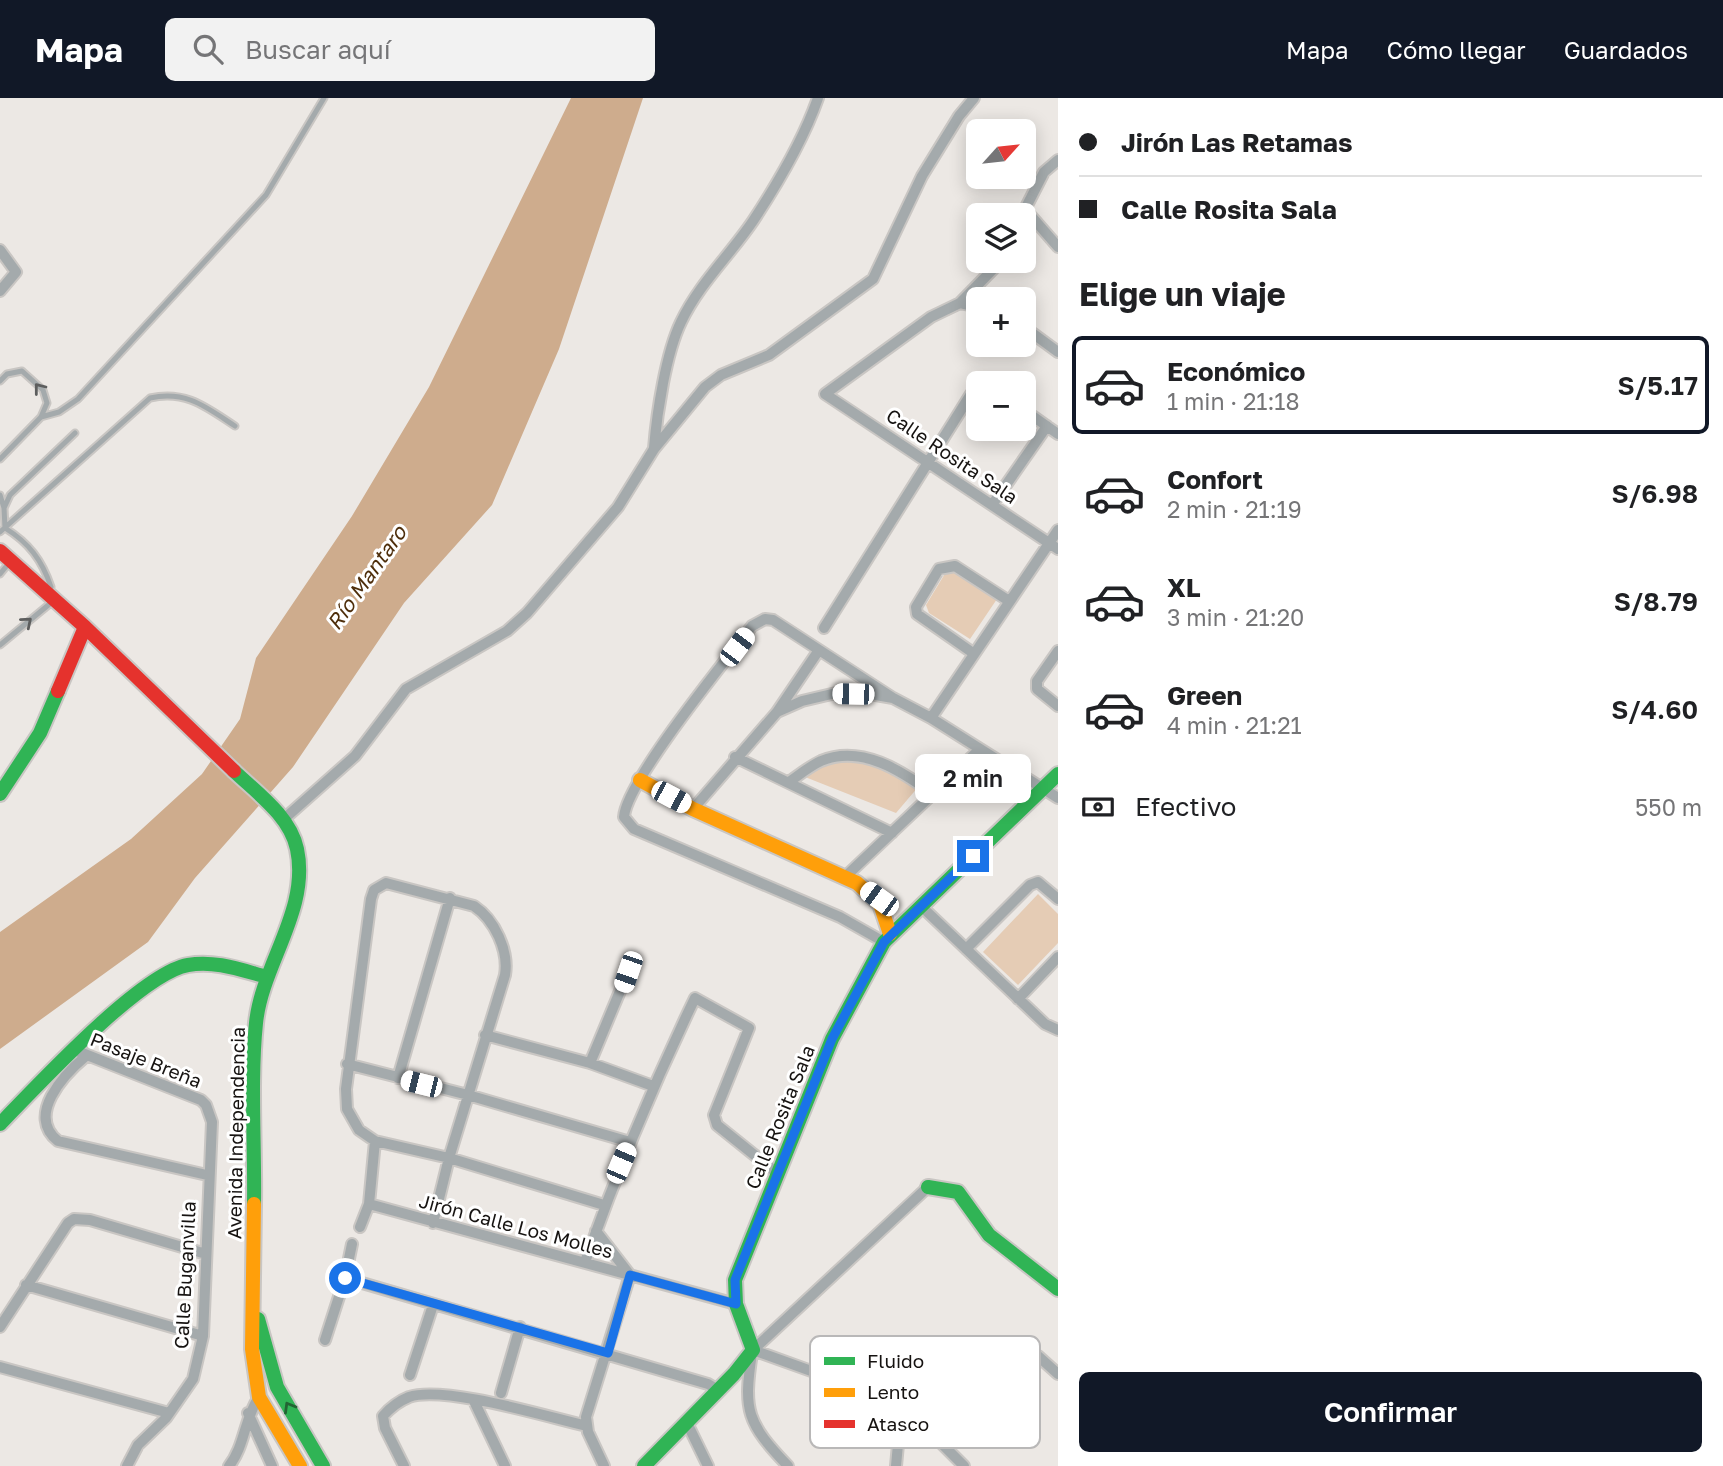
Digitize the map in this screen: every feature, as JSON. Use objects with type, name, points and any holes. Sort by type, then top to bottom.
[{"type":"main road","points":[[0,551],[85,627],[196,737],[280,815]]},
{"type":"main road","points":[[0,794],[40,733],[85,627]]},
{"type":"main road","name":"Calle Rosita Sala","points":[[736,1304],[735,1280],[832,1039],[887,938],[1058,774]]},
{"type":"main road","points":[[640,780],[693,809],[845,877],[879,899],[886,911],[887,938]]},
{"type":"main road","name":"Avenida Independencia","points":[[280,815],[297,848],[298,880],[292,915],[267,977],[256,1023],[252,1349],[260,1397],[300,1466]]},
{"type":"main road","points":[[0,1124],[72,1049],[161,976],[185,965],[211,962],[267,977]]},
{"type":"main road","points":[[928,1187],[958,1192],[967,1209],[990,1237],[1058,1289]]},
{"type":"main road","name":"Avenida Independencia","points":[[253,1300],[278,1387],[323,1466]]},
{"type":"main road","points":[[644,1466],[753,1350],[736,1304]]},
{"type":"street","points":[[654,449],[658,414],[680,323],[706,282],[753,221],[808,127],[818,98]]},
{"type":"street","points":[[280,815],[310,798],[355,756],[406,690],[507,631],[527,612],[618,507],[654,449],[705,387],[721,375],[769,355],[873,279],[922,176],[959,116],[974,98]]},
{"type":"street","points":[[1028,203],[1044,172],[1058,160]]},
{"type":"street","points":[[1036,225],[1058,247]]},
{"type":"street","points":[[0,250],[16,272],[15,277],[0,291]]},
{"type":"street","points":[[960,303],[989,273]]},
{"type":"street","points":[[960,303],[966,304]]},
{"type":"street","name":"Calle Rosita Sala","points":[[960,303],[931,317],[825,394],[1054,546]]},
{"type":"street","points":[[1036,336],[1058,352]]},
{"type":"street","points":[[824,628],[966,402]]},
{"type":"street","points":[[1036,418],[1058,434]]},
{"type":"street","points":[[992,505],[1048,426]]},
{"type":"street","points":[[931,718],[1009,601],[1054,546],[1058,530]]},
{"type":"street","points":[[973,653],[918,614],[916,607],[939,569],[955,566],[1009,601]]},
{"type":"street","points":[[887,938],[634,829],[624,817],[624,807],[640,780],[752,626],[765,619],[773,620],[892,698],[931,718],[1058,798]]},
{"type":"street","points":[[693,809],[735,757],[777,712],[820,650]]},
{"type":"street","points":[[1058,651],[1037,681],[1037,689],[1058,706]]},
{"type":"street","points":[[777,712],[802,701],[836,693],[892,698]]},
{"type":"street","points":[[845,877],[979,750]]},
{"type":"street","points":[[789,782],[822,761],[844,756],[862,757],[910,777],[933,794]]},
{"type":"street","points":[[735,757],[892,833]]},
{"type":"street","points":[[966,949],[1030,885],[1038,882],[1058,900]]},
{"type":"street","points":[[432,1223],[449,1158],[485,1035],[505,975],[506,954],[483,912],[450,898],[395,884],[380,885],[374,890],[347,1064],[347,1109],[359,1130],[375,1141],[449,1158],[604,1205]]},
{"type":"street","points":[[398,1078],[450,898]]},
{"type":"street","points":[[921,906],[1045,1024],[1058,1030]]},
{"type":"street","points":[[1018,999],[1058,957]]},
{"type":"street","points":[[590,1063],[628,972]]},
{"type":"street","points":[[585,1262],[604,1205],[653,1086],[695,998],[749,1028],[714,1115],[718,1125],[778,1174]]},
{"type":"street","points":[[485,1035],[590,1063],[653,1086]]},
{"type":"street","name":"Pasaje Breña","points":[[72,1049],[193,1096],[206,1105]]},
{"type":"street","points":[[86,1056],[67,1072],[53,1094],[45,1119],[45,1128],[50,1135],[58,1142],[207,1175]]},
{"type":"street","points":[[347,1064],[468,1095],[630,1142]]},
{"type":"street","name":"Calle Buganvilla","points":[[127,1466],[138,1445],[169,1413],[193,1379],[203,1336],[207,1175],[212,1122],[206,1105]]},
{"type":"street","points":[[360,1227],[369,1204],[375,1141]]},
{"type":"street","points":[[788,1466],[764,1440],[750,1416],[746,1395],[753,1350],[928,1187]]},
{"type":"street","name":"Jirón Calle Los Molles","points":[[369,1204],[736,1304]]},
{"type":"street","points":[[0,1327],[26,1285],[74,1219],[90,1220],[206,1254]]},
{"type":"street","points":[[596,1231],[630,1275],[586,1417],[587,1426],[604,1466]]},
{"type":"street","points":[[325,1340],[345,1278],[352,1244]]},
{"type":"street","points":[[345,1278],[608,1353],[708,1384],[718,1390]]},
{"type":"street","points":[[26,1285],[203,1336]]},
{"type":"street","points":[[410,1375],[433,1305]]},
{"type":"street","points":[[501,1393],[520,1327]]},
{"type":"street","points":[[753,1350],[810,1371]]},
{"type":"street","points":[[1040,1358],[1058,1374]]},
{"type":"street","points":[[0,1367],[169,1413]]},
{"type":"street","points":[[404,1466],[385,1428],[383,1416],[392,1406],[409,1397],[428,1394],[474,1401],[587,1426]]},
{"type":"street","points":[[229,1466],[238,1455],[248,1413],[260,1397]]},
{"type":"street","points":[[474,1401],[505,1466]]},
{"type":"street","points":[[248,1413],[272,1466]]},
{"type":"street","points":[[687,1423],[708,1466]]},
{"type":"street","points":[[896,1466],[897,1448]]},
{"type":"street","points":[[945,1448],[964,1466]]},
{"type":"lane","points":[[41,417],[59,412],[78,399],[266,195],[324,98]]},
{"type":"lane","points":[[0,380],[14,372],[28,375],[46,396],[47,409],[0,459]]},
{"type":"lane","points":[[2,530],[150,398],[166,395],[194,399],[235,426]]},
{"type":"lane","points":[[2,530],[4,508],[10,495],[75,433]]},
{"type":"lane","points":[[0,495],[4,508]]},
{"type":"lane","points":[[0,645],[55,600],[39,558],[26,542],[2,530]]},
{"type":"lane","points":[[0,574],[11,561]]},
{"type":"shaded area","points":[[954,570],[997,599],[970,639],[929,613],[926,605],[946,572]]},
{"type":"shaded area","points":[[852,757],[875,762],[919,786],[896,813],[800,775],[825,762]]},
{"type":"shaded area","points":[[1038,894],[1058,914],[1058,943],[1018,985],[983,952]]},
{"type":"water","name":"Río Mantaro","points":[[571,98],[643,98],[559,349],[492,505],[404,603],[293,767],[195,878],[148,942],[0,1049],[0,932],[131,839],[202,774],[240,719],[256,658],[352,516],[429,387]]},
{"type":"traffic: fast","points":[[0,794],[40,733],[58,691]]},
{"type":"traffic: fast","points":[[234,771],[272,806],[287,826],[297,849],[299,872],[297,894],[260,1001],[256,1023],[253,1090],[254,1204]]},
{"type":"traffic: fast","points":[[644,1466],[734,1374],[753,1350],[736,1304],[735,1280],[832,1039],[884,942],[1058,774]]},
{"type":"traffic: fast","points":[[0,1124],[117,1009],[168,973],[188,965],[208,964],[228,966],[267,977]]},
{"type":"traffic: fast","points":[[928,1187],[958,1192],[989,1235],[1058,1289]]},
{"type":"traffic: fast","points":[[258,1319],[277,1387],[323,1466]]},
{"type":"traffic: slow","points":[[640,780],[693,809],[857,883],[880,904],[890,934]]},
{"type":"traffic: slow","points":[[254,1204],[252,1349],[259,1397],[300,1466]]},
{"type":"traffic: jam","points":[[0,551],[85,627],[58,691]]},
{"type":"traffic: jam","points":[[85,627],[234,771]]},
{"type":"route","points":[[345,1278],[608,1353],[630,1275],[736,1304],[735,1280],[832,1039],[884,942],[973,856]]}]
